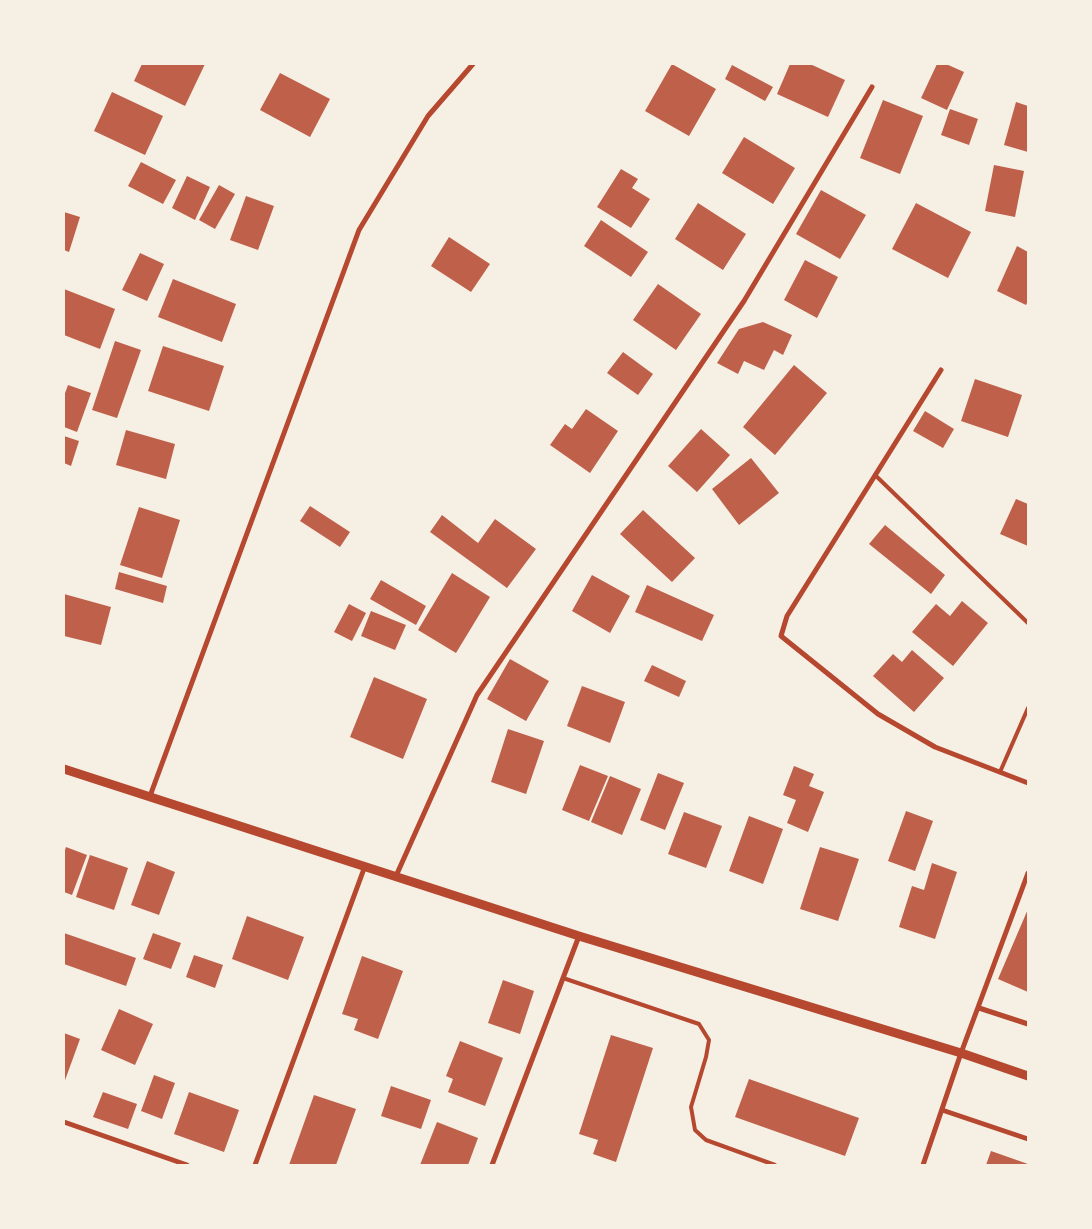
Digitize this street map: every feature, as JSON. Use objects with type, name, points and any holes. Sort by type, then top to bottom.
[{"type":"street","points":[[150,796],[359,230],[428,116],[473,64]]},
{"type":"street","points":[[396,876],[477,695],[744,301],[872,87]]},
{"type":"street","points":[[941,370],[787,616],[781,636],[878,714],[935,747],[1028,784]]},
{"type":"street","points":[[64,768],[579,936],[961,1052],[1028,1076]]},
{"type":"street","points":[[255,1165],[365,866]]},
{"type":"street","points":[[923,1165],[961,1052],[1028,873]]},
{"type":"street","points":[[492,1165],[579,936]]},
{"type":"street","points":[[979,1008],[1028,1024]]},
{"type":"street","points":[[942,1110],[1028,1140]]},
{"type":"street","points":[[64,1122],[187,1165]]},
{"type":"lane","points":[[875,475],[1028,623]]},
{"type":"lane","points":[[1000,772],[1028,708]]},
{"type":"lane","points":[[563,978],[699,1024],[709,1040],[706,1057],[691,1107],[694,1130],[706,1140],[775,1165]]},
{"type":"building","points":[[142,64],[205,64],[185,106],[134,81]]},
{"type":"building","points":[[672,64],[716,89],[689,136],[645,111]]},
{"type":"building","points":[[790,64],[810,64],[845,80],[828,117],[777,94]]},
{"type":"building","points":[[937,64],[946,64],[964,72],[947,110],[921,98]]},
{"type":"building","points":[[732,65],[773,87],[765,101],[725,79]]},
{"type":"building","points":[[280,73],[330,99],[310,137],[260,110]]},
{"type":"building","points":[[112,92],[163,116],[145,155],[94,131]]},
{"type":"building","points":[[883,100],[923,116],[900,174],[860,158]]},
{"type":"building","points":[[1016,102],[1028,106],[1028,152],[1004,145]]},
{"type":"building","points":[[950,109],[978,119],[969,145],[941,135]]},
{"type":"building","points":[[744,137],[795,168],[773,204],[722,173]]},
{"type":"building","points":[[141,162],[176,180],[163,204],[128,186]]},
{"type":"building","points":[[994,165],[1024,171],[1015,217],[985,211]]},
{"type":"building","points":[[621,169],[638,179],[632,188],[650,199],[631,228],[597,207]]},
{"type":"building","points":[[187,176],[210,187],[195,220],[172,208]]},
{"type":"building","points":[[219,185],[235,194],[215,229],[199,220]]},
{"type":"building","points":[[821,190],[866,215],[840,259],[796,234]]},
{"type":"building","points":[[246,196],[274,206],[258,250],[230,240]]},
{"type":"building","points":[[698,203],[746,234],[723,270],[675,239]]},
{"type":"building","points":[[916,203],[971,232],[948,278],[892,249]]},
{"type":"building","points":[[64,212],[80,217],[69,252],[64,250]]},
{"type":"building","points":[[601,220],[648,252],[631,277],[584,246]]},
{"type":"building","points":[[449,237],[490,264],[471,292],[431,266]]},
{"type":"building","points":[[1017,246],[1028,252],[1028,301],[1026,305],[997,291]]},
{"type":"building","points":[[140,253],[164,264],[147,301],[122,290]]},
{"type":"building","points":[[805,260],[838,277],[817,318],[784,300]]},
{"type":"building","points":[[173,279],[236,304],[222,342],[158,317]]},
{"type":"building","points":[[658,284],[701,314],[676,350],[633,320]]},
{"type":"building","points":[[64,289],[115,309],[100,349],[64,335]]},
{"type":"building","points":[[763,322],[792,335],[783,355],[774,350],[764,370],[744,361],[738,374],[717,363],[739,329]]},
{"type":"building","points":[[115,341],[141,350],[117,418],[92,410]]},
{"type":"building","points":[[163,346],[224,366],[209,411],[148,391]]},
{"type":"building","points":[[623,352],[653,374],[638,395],[607,373]]},
{"type":"building","points":[[794,365],[827,393],[775,455],[743,427]]},
{"type":"building","points":[[975,379],[1022,395],[1008,437],[961,421]]},
{"type":"building","points":[[68,385],[91,393],[77,432],[64,427],[64,396]]},
{"type":"building","points":[[586,409],[618,431],[590,473],[550,445],[565,424],[572,429]]},
{"type":"building","points":[[925,411],[954,429],[943,448],[913,431]]},
{"type":"building","points":[[701,429],[730,455],[697,492],[668,466]]},
{"type":"building","points":[[126,430],[175,444],[166,479],[116,465]]},
{"type":"building","points":[[64,436],[79,441],[71,466],[64,463]]},
{"type":"building","points":[[751,458],[779,493],[739,525],[712,489]]},
{"type":"building","points":[[1016,499],[1028,504],[1028,546],[1000,534]]},
{"type":"building","points":[[310,506],[350,532],[340,547],[300,521]]},
{"type":"building","points":[[139,507],[180,520],[162,578],[120,565]]},
{"type":"building","points":[[643,510],[695,558],[672,582],[620,534]]},
{"type":"building","points":[[442,515],[478,543],[495,519],[536,549],[507,588],[430,532]]},
{"type":"building","points":[[885,525],[945,575],[931,594],[869,544]]},
{"type":"building","points":[[119,572],[167,586],[163,603],[115,589]]},
{"type":"building","points":[[452,573],[490,597],[456,653],[418,630]]},
{"type":"building","points":[[592,575],[630,596],[610,633],[572,611]]},
{"type":"building","points":[[381,580],[426,606],[416,625],[370,599]]},
{"type":"building","points":[[647,585],[714,615],[702,641],[635,612]]},
{"type":"building","points":[[64,594],[111,607],[101,645],[64,636]]},
{"type":"building","points":[[962,601],[988,623],[953,666],[912,632],[936,604],[950,616]]},
{"type":"building","points":[[349,604],[366,613],[352,641],[334,632]]},
{"type":"building","points":[[371,611],[406,625],[395,650],[361,636]]},
{"type":"building","points":[[912,650],[944,678],[914,712],[873,676],[893,654],[902,662]]},
{"type":"building","points":[[510,659],[549,681],[526,721],[487,699]]},
{"type":"building","points":[[652,665],[686,681],[679,697],[644,681]]},
{"type":"building","points":[[374,677],[427,699],[403,759],[350,737]]},
{"type":"building","points":[[582,686],[625,702],[610,743],[567,726]]},
{"type":"building","points":[[508,729],[544,741],[526,794],[491,782]]},
{"type":"building","points":[[580,765],[608,776],[589,821],[562,810]]},
{"type":"building","points":[[794,766],[814,774],[809,786],[824,792],[808,832],[787,823],[796,800],[783,795]]},
{"type":"building","points":[[658,773],[684,783],[665,830],[640,820]]},
{"type":"building","points":[[610,776],[641,789],[622,835],[591,822]]},
{"type":"building","points":[[906,811],[933,821],[915,871],[888,861]]},
{"type":"building","points":[[684,812],[722,826],[706,868],[668,854]]},
{"type":"building","points":[[749,816],[783,829],[763,884],[729,871]]},
{"type":"building","points":[[66,847],[87,855],[72,895],[64,892],[64,853]]},
{"type":"building","points":[[820,847],[859,859],[838,921],[800,909]]},
{"type":"building","points":[[90,855],[128,868],[114,910],[76,897]]},
{"type":"building","points":[[147,861],[175,872],[159,915],[131,905]]},
{"type":"building","points":[[932,863],[957,872],[935,939],[899,927],[912,886],[924,890]]},
{"type":"building","points":[[1028,909],[1028,992],[998,979]]},
{"type":"building","points":[[247,916],[304,937],[288,980],[232,959]]},
{"type":"building","points":[[64,933],[136,958],[126,986],[64,964]]},
{"type":"building","points":[[153,933],[181,943],[171,969],[143,959]]},
{"type":"building","points":[[194,955],[223,965],[215,988],[186,977]]},
{"type":"building","points":[[362,956],[403,971],[378,1039],[354,1030],[358,1019],[342,1014]]},
{"type":"building","points":[[503,980],[534,991],[520,1034],[488,1023]]},
{"type":"building","points":[[119,1009],[153,1024],[135,1065],[101,1050]]},
{"type":"building","points":[[64,1033],[80,1039],[64,1083]]},
{"type":"building","points":[[611,1035],[653,1048],[616,1162],[593,1154],[598,1140],[579,1134]]},
{"type":"building","points":[[460,1041],[503,1058],[485,1106],[448,1092],[453,1079],[446,1076]]},
{"type":"building","points":[[154,1075],[175,1083],[162,1119],[141,1111]]},
{"type":"building","points":[[749,1079],[859,1118],[845,1156],[735,1117]]},
{"type":"building","points":[[391,1086],[431,1100],[421,1129],[381,1116]]},
{"type":"building","points":[[103,1092],[137,1104],[128,1129],[93,1117]]},
{"type":"building","points":[[189,1092],[239,1110],[224,1152],[174,1134]]},
{"type":"building","points":[[314,1095],[356,1109],[336,1165],[289,1165]]},
{"type":"building","points":[[437,1122],[478,1138],[468,1165],[420,1165]]},
{"type":"building","points":[[991,1151],[1028,1164],[1028,1165],[986,1165]]}]
